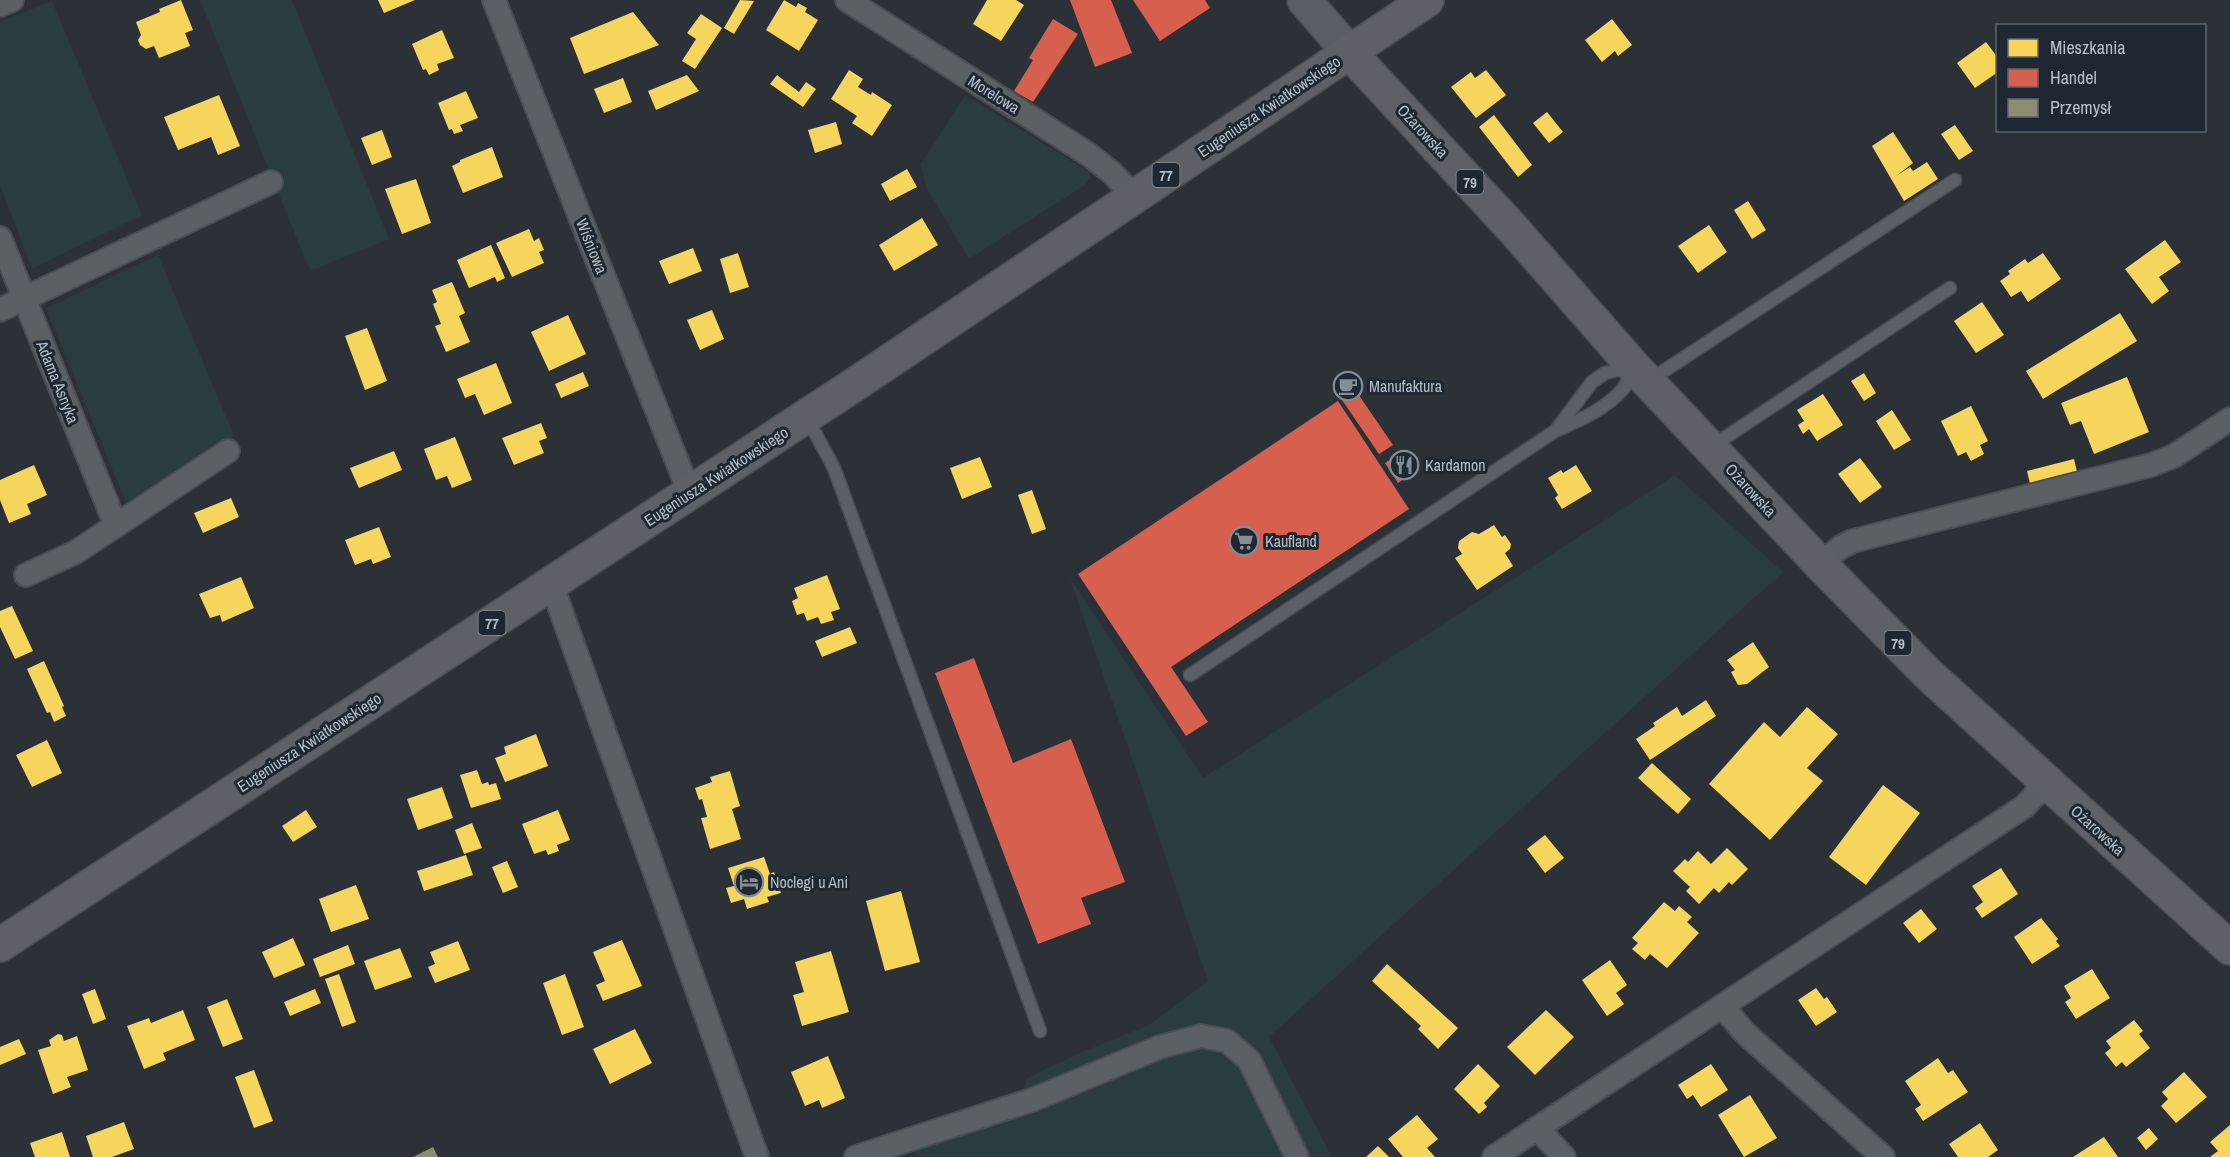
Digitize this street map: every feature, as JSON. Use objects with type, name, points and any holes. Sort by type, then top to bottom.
[{"type":"main road","name":"Eugeniusza Kwiatkowskiego","points":[[0,945],[806,417],[1427,0]]},
{"type":"main road","name":"Ożarowska","points":[[1349,52],[1505,221],[1641,374],[1820,564],[1928,674],[2230,948]]},
{"type":"street","points":[[0,5],[12,0]]},
{"type":"street","name":"Wiśniowa","points":[[494,0],[691,492]]},
{"type":"street","name":"Morelowa","points":[[847,0],[1088,154],[1112,173],[1134,196]]},
{"type":"street","name":"Ożarowska","points":[[1304,0],[1349,52]]},
{"type":"street","points":[[0,310],[271,182]]},
{"type":"street","name":"Adama Asnyka","points":[[0,238],[116,526]]},
{"type":"street","points":[[1820,564],[1841,547],[1853,542],[2151,465],[2174,456],[2230,419]]},
{"type":"street","points":[[26,575],[76,552],[228,451]]},
{"type":"street","points":[[549,585],[556,597],[757,1157]]},
{"type":"street","points":[[1494,1157],[2025,806],[2046,783]]},
{"type":"street","points":[[1723,1007],[1745,1033],[1883,1157]]},
{"type":"street","points":[[856,1157],[1032,1100],[1160,1047],[1201,1036],[1227,1041],[1249,1060],[1297,1157]]},
{"type":"street","points":[[1537,1128],[1564,1157]]},
{"type":"lane","points":[[1190,675],[1555,431],[1581,420],[1610,402],[1641,374],[1955,180]]},
{"type":"lane","points":[[1710,448],[1950,288]]},
{"type":"lane","points":[[1555,431],[1592,382],[1605,373],[1641,374]]},
{"type":"lane","points":[[806,417],[834,468],[1040,1031]]},
{"type":"shaded area","points":[[200,0],[292,0],[389,239],[310,271]]},
{"type":"shaded area","points":[[52,1],[142,215],[32,269],[0,185],[0,22]]},
{"type":"shaded area","points":[[965,95],[1089,172],[1090,178],[1085,185],[969,259],[926,187],[921,164]]},
{"type":"shaded area","points":[[158,255],[235,438],[126,503],[46,308]]},
{"type":"shaded area","points":[[1675,475],[1783,572],[1269,1037],[1332,1157],[916,1157],[914,1151],[1017,1117],[1027,1078],[1082,1052],[1149,1025],[1208,981],[1070,578],[1203,778]]},
{"type":"building: Mieszkania","points":[[181,0],[193,30],[185,33],[190,46],[159,58],[154,46],[146,49],[140,45],[138,40],[141,35],[136,22]]},
{"type":"building: Mieszkania","points":[[378,0],[415,0],[384,13]]},
{"type":"building: Mieszkania","points":[[740,0],[754,1],[734,34],[724,28]]},
{"type":"building: Mieszkania","points":[[784,0],[796,7],[798,3],[807,8],[805,12],[818,20],[799,51],[766,30]]},
{"type":"building: Mieszkania","points":[[987,0],[1016,0],[1024,5],[1001,41],[973,24]]},
{"type":"building: Mieszkania","points":[[633,12],[659,45],[584,74],[570,38]]},
{"type":"building: Mieszkania","points":[[701,14],[722,28],[695,69],[682,61],[696,39],[687,33]]},
{"type":"building: Mieszkania","points":[[1612,19],[1632,45],[1618,56],[1615,51],[1602,62],[1585,40]]},
{"type":"building: Mieszkania","points":[[442,30],[454,58],[437,64],[439,70],[429,75],[426,69],[423,70],[412,44]]},
{"type":"building: Mieszkania","points":[[1986,42],[1996,55],[1996,73],[1975,88],[1957,63]]},
{"type":"building: Mieszkania","points":[[849,70],[863,79],[858,87],[871,95],[872,92],[892,105],[872,136],[852,123],[857,116],[831,99]]},
{"type":"building: Mieszkania","points":[[1486,70],[1506,95],[1476,118],[1451,87],[1471,72],[1475,78]]},
{"type":"building: Mieszkania","points":[[687,75],[699,91],[656,110],[648,91]]},
{"type":"building: Mieszkania","points":[[777,75],[799,92],[806,82],[816,89],[803,107],[770,84]]},
{"type":"building: Mieszkania","points":[[623,78],[632,102],[604,113],[594,89]]},
{"type":"building: Mieszkania","points":[[466,91],[478,118],[460,125],[463,131],[454,134],[452,129],[449,130],[438,103]]},
{"type":"building: Mieszkania","points":[[219,95],[240,146],[218,155],[211,137],[178,150],[164,117]]},
{"type":"building: Mieszkania","points":[[1547,112],[1563,132],[1549,143],[1533,123]]},
{"type":"building: Mieszkania","points":[[1494,115],[1532,165],[1518,177],[1479,127]]},
{"type":"building: Mieszkania","points":[[836,122],[842,144],[815,153],[808,130]]},
{"type":"building: Mieszkania","points":[[1955,125],[1973,151],[1959,160],[1941,134]]},
{"type":"building: Mieszkania","points":[[382,130],[392,157],[372,165],[361,138]]},
{"type":"building: Mieszkania","points":[[1893,132],[1913,163],[1896,176],[1910,167],[1913,171],[1927,162],[1938,179],[1904,201],[1872,146]]},
{"type":"building: Mieszkania","points":[[492,147],[503,177],[463,193],[452,166],[460,160]]},
{"type":"building: Mieszkania","points":[[907,169],[917,187],[890,201],[881,184]]},
{"type":"building: Mieszkania","points":[[416,179],[431,223],[402,234],[385,189]]},
{"type":"building: Mieszkania","points":[[1748,201],[1766,230],[1752,239],[1734,210]]},
{"type":"building: Mieszkania","points":[[922,218],[938,245],[894,271],[879,245]]},
{"type":"building: Mieszkania","points":[[1709,225],[1727,252],[1698,273],[1678,246]]},
{"type":"building: Mieszkania","points":[[529,229],[534,241],[539,238],[544,250],[539,252],[544,263],[512,277],[496,243]]},
{"type":"building: Mieszkania","points":[[2165,240],[2181,262],[2159,277],[2169,291],[2152,304],[2125,269]]},
{"type":"building: Mieszkania","points":[[491,245],[505,278],[497,282],[495,277],[469,288],[457,260]]},
{"type":"building: Mieszkania","points":[[693,248],[702,271],[669,284],[659,261]]},
{"type":"building: Mieszkania","points":[[738,253],[749,287],[730,293],[720,259]]},
{"type":"building: Mieszkania","points":[[2043,253],[2061,279],[2028,302],[2021,291],[2011,297],[2000,281],[2010,274],[2008,271],[2025,259],[2028,263]]},
{"type":"building: Mieszkania","points":[[452,282],[465,313],[459,316],[470,342],[446,352],[435,326],[441,324],[433,304],[437,302],[432,290]]},
{"type":"building: Mieszkania","points":[[1982,302],[2004,335],[1976,353],[1954,321]]},
{"type":"building: Mieszkania","points":[[712,310],[724,339],[700,350],[687,320]]},
{"type":"building: Mieszkania","points":[[2120,313],[2137,341],[2043,399],[2026,371]]},
{"type":"building: Mieszkania","points":[[568,315],[586,354],[549,371],[531,332]]},
{"type":"building: Mieszkania","points":[[367,328],[387,381],[365,390],[345,336]]},
{"type":"building: Mieszkania","points":[[496,363],[512,403],[484,415],[475,394],[465,398],[457,379]]},
{"type":"building: Mieszkania","points":[[583,372],[589,386],[561,398],[555,384]]},
{"type":"building: Mieszkania","points":[[1864,373],[1876,393],[1864,401],[1851,381]]},
{"type":"building: Mieszkania","points":[[2127,377],[2149,432],[2094,454],[2081,421],[2070,425],[2061,403]]},
{"type":"building: Mieszkania","points":[[1823,394],[1843,425],[1817,441],[1809,429],[1803,434],[1798,425],[1804,421],[1797,410]]},
{"type":"building: Mieszkania","points":[[1971,406],[1988,441],[1980,445],[1984,454],[1971,461],[1966,452],[1958,456],[1941,421]]},
{"type":"building: Mieszkania","points":[[1892,410],[1911,440],[1894,450],[1876,421]]},
{"type":"building: Mieszkania","points":[[541,423],[547,438],[539,441],[544,453],[514,465],[502,438]]},
{"type":"building: Mieszkania","points":[[455,437],[472,480],[452,488],[447,476],[436,480],[424,449]]},
{"type":"building: Mieszkania","points":[[394,451],[402,470],[359,488],[350,468]]},
{"type":"building: Mieszkania","points":[[980,457],[992,487],[962,499],[950,468]]},
{"type":"building: Mieszkania","points":[[1860,458],[1882,487],[1860,503],[1838,474]]},
{"type":"building: Mieszkania","points":[[2074,459],[2078,476],[2031,488],[2027,471]]},
{"type":"building: Mieszkania","points":[[34,465],[47,495],[27,504],[31,514],[9,523],[0,500],[0,480]]},
{"type":"building: Mieszkania","points":[[1576,465],[1592,491],[1562,509],[1555,498],[1558,495],[1548,478]]},
{"type":"building: Mieszkania","points":[[1032,490],[1046,529],[1032,534],[1018,495]]},
{"type":"building: Mieszkania","points":[[231,498],[239,517],[203,533],[194,513]]},
{"type":"building: Mieszkania","points":[[1494,525],[1502,537],[1505,535],[1511,544],[1510,549],[1505,553],[1513,566],[1477,590],[1455,558],[1462,554],[1458,548],[1459,541],[1472,532],[1479,534]]},
{"type":"building: Mieszkania","points":[[379,527],[391,557],[373,564],[371,559],[355,565],[345,540]]},
{"type":"building: Mieszkania","points":[[827,575],[840,609],[831,612],[834,620],[821,624],[818,617],[807,621],[804,613],[797,615],[792,601],[798,598],[794,588]]},
{"type":"building: Mieszkania","points":[[241,577],[254,608],[222,622],[220,615],[210,618],[199,594]]},
{"type":"building: Mieszkania","points":[[12,606],[33,651],[15,659],[0,627],[0,611]]},
{"type":"building: Mieszkania","points":[[850,627],[857,643],[822,657],[815,641]]},
{"type":"building: Mieszkania","points":[[1753,642],[1769,667],[1747,684],[1738,685],[1731,672],[1735,670],[1727,660]]},
{"type":"building: Mieszkania","points":[[44,661],[64,706],[62,707],[66,716],[54,722],[50,712],[47,713],[27,669]]},
{"type":"building: Mieszkania","points":[[1706,700],[1716,716],[1650,760],[1636,739],[1655,726],[1653,723],[1677,707],[1682,716]]},
{"type":"building: Mieszkania","points":[[1807,707],[1838,734],[1807,768],[1823,781],[1770,840],[1709,784],[1764,722],[1780,737]]},
{"type":"building: Mieszkania","points":[[536,734],[548,766],[505,782],[495,758],[506,754],[504,747]]},
{"type":"building: Mieszkania","points":[[47,740],[62,773],[32,787],[16,755]]},
{"type":"building: Mieszkania","points":[[1652,763],[1691,799],[1678,814],[1638,778]]},
{"type":"building: Mieszkania","points":[[477,770],[482,784],[496,783],[501,799],[471,808],[460,775]]},
{"type":"building: Mieszkania","points":[[730,771],[740,806],[732,809],[741,839],[710,849],[701,818],[707,817],[702,799],[699,800],[695,788],[712,782],[710,777]]},
{"type":"building: Mieszkania","points":[[1883,785],[1920,813],[1866,885],[1829,857]]},
{"type":"building: Mieszkania","points":[[442,787],[453,818],[418,830],[407,799]]},
{"type":"building: Mieszkania","points":[[306,810],[317,827],[293,842],[282,826]]},
{"type":"building: Mieszkania","points":[[558,810],[570,840],[557,845],[559,851],[548,855],[546,850],[534,854],[522,824]]},
{"type":"building: Mieszkania","points":[[472,823],[482,848],[464,854],[455,830]]},
{"type":"building: Mieszkania","points":[[1545,835],[1564,858],[1545,873],[1527,849]]},
{"type":"building: Mieszkania","points":[[1727,848],[1748,869],[1732,885],[1729,882],[1719,893],[1714,888],[1699,904],[1686,891],[1690,887],[1673,871],[1685,859],[1688,862],[1698,851],[1711,864]]},
{"type":"building: Mieszkania","points":[[466,855],[473,875],[424,891],[417,871]]},
{"type":"building: Mieszkania","points":[[764,857],[770,874],[774,872],[781,893],[767,897],[769,902],[747,909],[744,899],[731,903],[726,888],[734,886],[728,868]]},
{"type":"building: Mieszkania","points":[[507,861],[518,887],[503,893],[492,867]]},
{"type":"building: Mieszkania","points":[[2001,868],[2018,894],[1982,918],[1975,908],[1983,902],[1972,886]]},
{"type":"building: Mieszkania","points":[[356,885],[369,919],[331,932],[319,899]]},
{"type":"building: Mieszkania","points":[[901,891],[920,962],[885,971],[866,901]]},
{"type":"building: Mieszkania","points":[[1664,902],[1675,911],[1679,906],[1692,917],[1687,922],[1699,933],[1667,968],[1650,954],[1645,960],[1632,949],[1638,943],[1632,938]]},
{"type":"building: Mieszkania","points":[[1921,909],[1937,929],[1919,943],[1903,923]]},
{"type":"building: Mieszkania","points":[[2041,918],[2058,939],[2056,941],[2060,946],[2032,964],[2014,937]]},
{"type":"building: Mieszkania","points":[[293,938],[305,965],[274,978],[262,952]]},
{"type":"building: Mieszkania","points":[[622,940],[642,986],[603,1001],[596,985],[605,981],[593,952]]},
{"type":"building: Mieszkania","points":[[458,941],[470,970],[435,983],[428,967],[435,964],[430,952]]},
{"type":"building: Mieszkania","points":[[348,945],[355,964],[320,977],[313,959]]},
{"type":"building: Mieszkania","points":[[400,948],[412,977],[375,990],[364,961]]},
{"type":"building: Mieszkania","points":[[831,951],[849,1012],[802,1026],[793,995],[804,992],[795,962]]},
{"type":"building: Mieszkania","points":[[1610,960],[1627,985],[1616,993],[1624,1004],[1607,1016],[1582,980]]},
{"type":"building: Mieszkania","points":[[1387,964],[1458,1028],[1438,1049],[1418,1029],[1421,1026],[1372,981]]},
{"type":"building: Mieszkania","points":[[2092,969],[2110,998],[2076,1019],[2065,1002],[2071,998],[2064,986]]},
{"type":"building: Mieszkania","points":[[339,974],[356,1022],[342,1027],[325,979]]},
{"type":"building: Mieszkania","points":[[565,974],[584,1027],[562,1035],[543,983]]},
{"type":"building: Mieszkania","points":[[1816,988],[1824,999],[1827,997],[1837,1012],[1816,1026],[1798,1000]]},
{"type":"building: Mieszkania","points":[[95,989],[106,1019],[93,1024],[82,994]]},
{"type":"building: Mieszkania","points":[[315,989],[321,1003],[290,1016],[284,1002]]},
{"type":"building: Mieszkania","points":[[227,999],[243,1039],[223,1047],[207,1007]]},
{"type":"building: Mieszkania","points":[[183,1010],[195,1040],[163,1053],[166,1060],[144,1069],[127,1026],[149,1018],[151,1023]]},
{"type":"building: Mieszkania","points":[[1546,1010],[1574,1037],[1535,1075],[1507,1047]]},
{"type":"building: Mieszkania","points":[[2134,1020],[2143,1031],[2139,1034],[2150,1048],[2126,1067],[2122,1062],[2116,1067],[2105,1053],[2111,1048],[2106,1041]]},
{"type":"building: Mieszkania","points":[[635,1029],[652,1063],[610,1084],[593,1049]]},
{"type":"building: Mieszkania","points":[[58,1034],[62,1035],[64,1041],[77,1036],[88,1070],[67,1077],[71,1087],[53,1094],[38,1050],[51,1046],[49,1040]]},
{"type":"building: Mieszkania","points":[[19,1039],[26,1054],[0,1065],[0,1047]]},
{"type":"building: Mieszkania","points":[[828,1056],[845,1098],[822,1108],[819,1100],[805,1106],[791,1072]]},
{"type":"building: Mieszkania","points":[[1938,1058],[1948,1073],[1953,1070],[1968,1092],[1923,1121],[1915,1109],[1921,1105],[1905,1081]]},
{"type":"building: Mieszkania","points":[[1478,1064],[1500,1086],[1484,1103],[1487,1107],[1479,1114],[1454,1089]]},
{"type":"building: Mieszkania","points":[[1711,1064],[1728,1090],[1701,1107],[1693,1095],[1687,1099],[1678,1085]]},
{"type":"building: Mieszkania","points":[[254,1070],[273,1121],[254,1128],[235,1077]]},
{"type":"building: Mieszkania","points":[[2184,1072],[2207,1097],[2176,1123],[2161,1106],[2168,1099],[2162,1092]]},
{"type":"building: Mieszkania","points":[[1750,1095],[1777,1138],[1744,1157],[1718,1115]]},
{"type":"building: Mieszkania","points":[[1417,1115],[1438,1139],[1427,1148],[1435,1157],[1403,1157],[1388,1139]]},
{"type":"building: Mieszkania","points":[[124,1122],[134,1149],[112,1157],[93,1157],[86,1136]]},
{"type":"building: Mieszkania","points":[[1980,1123],[1998,1150],[1988,1157],[1958,1157],[1949,1144]]},
{"type":"building: Mieszkania","points":[[2230,1125],[2230,1157],[2210,1157],[2218,1151],[2210,1142]]},
{"type":"building: Mieszkania","points":[[2149,1128],[2158,1139],[2146,1150],[2137,1138]]},
{"type":"building: Mieszkania","points":[[62,1132],[70,1157],[35,1157],[30,1143]]},
{"type":"building: Mieszkania","points":[[2104,1137],[2118,1157],[2073,1157]]},
{"type":"building: Mieszkania","points":[[1378,1146],[1389,1157],[1366,1157]]},
{"type":"building: Handel","points":[[1070,0],[1111,0],[1132,53],[1095,67]]},
{"type":"building: Handel","points":[[1133,0],[1205,0],[1210,8],[1160,41]]},
{"type":"building: Handel","points":[[1053,19],[1078,34],[1033,102],[1014,91],[1033,60],[1029,58]]},
{"type":"building: Handel","points":[[1356,391],[1393,445],[1379,454],[1342,400]]},
{"type":"building: Handel","name":"Kaufland","points":[[1338,401],[1409,509],[1171,667],[1208,722],[1186,736],[1078,574]]},
{"type":"building: Handel","points":[[1402,456],[1413,472],[1398,483],[1385,463],[1393,458],[1395,461]]},
{"type":"building: Handel","points":[[974,658],[1013,763],[1071,739],[1125,882],[1081,898],[1091,924],[1038,944],[935,673]]},
{"type":"building: Przemysł","points":[[433,1147],[438,1157],[413,1157]]},
{"type":"place","name":"Manufaktura","points":[[1348,386]]},
{"type":"place","name":"Kardamon","points":[[1404,465]]},
{"type":"place","name":"Kaufland","points":[[1244,541]]},
{"type":"place","name":"Noclegi u Ani","points":[[749,882]]}]
